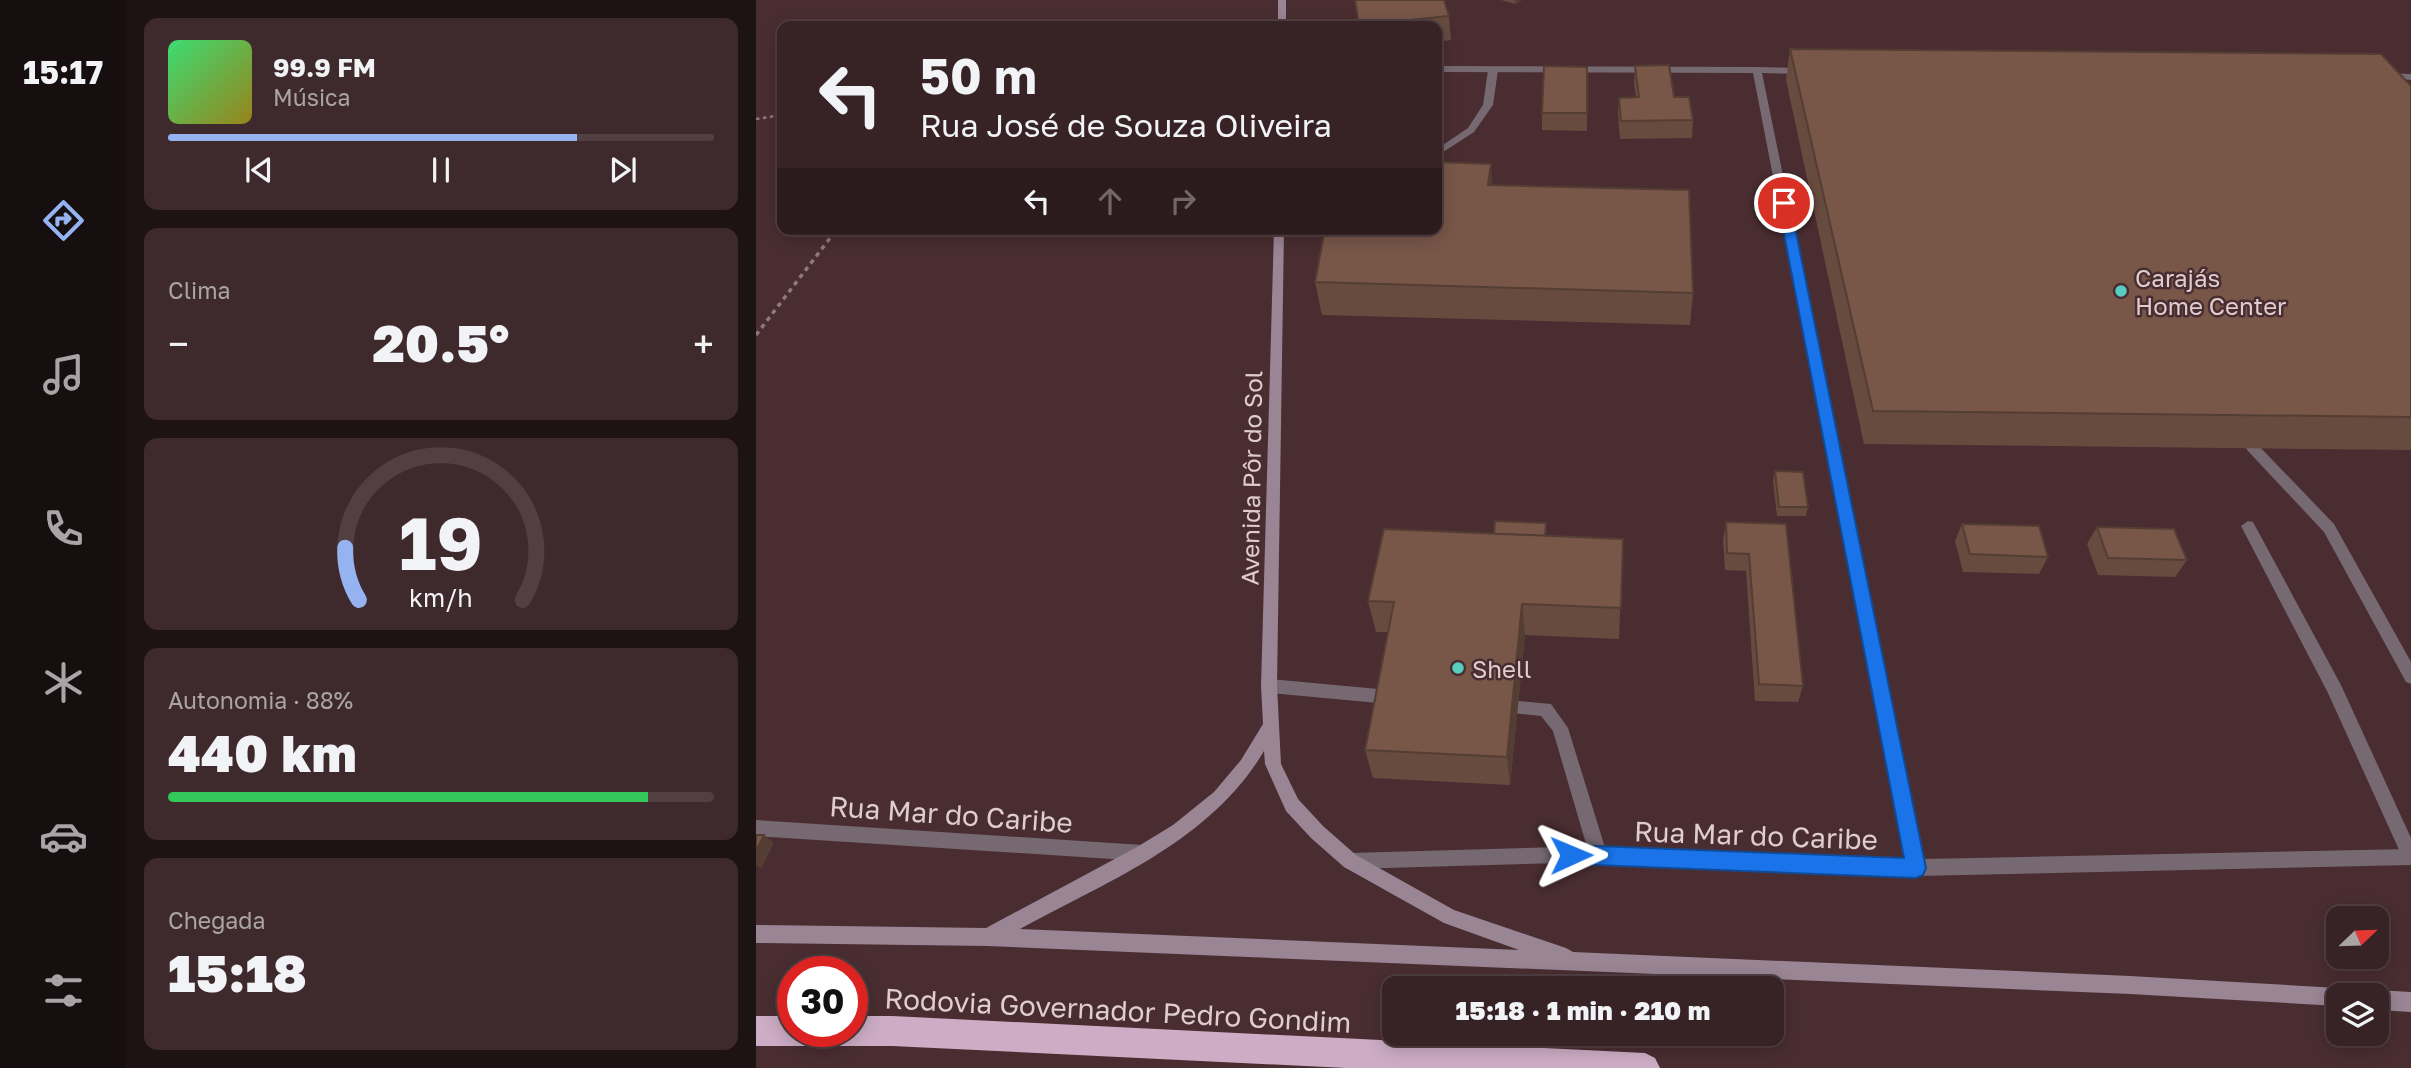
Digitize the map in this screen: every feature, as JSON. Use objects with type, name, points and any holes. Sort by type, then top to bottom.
[{"type":"highway","name":"Rodovia Governador Pedro Gondim","points":[[756,1031],[892,1031],[1645,1068]]},
{"type":"street","points":[[1282,0],[1282,21]]},
{"type":"street","points":[[1442,69],[1811,71]]},
{"type":"street","points":[[1442,150],[1471,130],[1488,105],[1493,70]]},
{"type":"street","points":[[1757,70],[1916,868]]},
{"type":"street","points":[[2370,76],[2411,77]]},
{"type":"street","name":"Avenida Pôr do Sol","points":[[1279,235],[1269,686],[1273,764],[1292,805],[1350,861],[1450,917],[1584,963]]},
{"type":"street","points":[[2253,448],[2329,528],[2411,677]]},
{"type":"street","points":[[2248,526],[2334,690],[2411,857]]},
{"type":"street","points":[[1269,686],[1389,697]]},
{"type":"street","points":[[1518,708],[1545,709],[1560,728],[1598,854]]},
{"type":"street","points":[[987,936],[1179,831],[1220,797],[1247,765],[1270,727]]},
{"type":"street","name":"Rua Mar do Caribe","points":[[756,828],[1143,853]]},
{"type":"street","name":"Rua Mar do Caribe","points":[[1350,861],[1598,854],[1916,868],[2411,857]]},
{"type":"street","points":[[756,934],[987,936],[2130,985],[2326,996]]},
{"type":"street","points":[[2389,1001],[2411,1002]]},
{"type":"path","points":[[756,119],[777,116]]},
{"type":"path","points":[[756,335],[831,235]]},
{"type":"building","points":[[1355,0],[1444,0],[1449,16],[1399,21],[1358,21]]},
{"type":"building","name":"Carajás Home Center","points":[[1790,49],[2381,54],[2411,86],[2411,417],[1873,411]]},
{"type":"building","points":[[1669,65],[1674,97],[1689,97],[1693,120],[1621,121],[1619,98],[1639,97],[1635,66]]},
{"type":"building","points":[[1544,66],[1587,67],[1587,113],[1542,113]]},
{"type":"building","points":[[1442,162],[1491,164],[1488,185],[1689,190],[1693,293],[1315,282],[1324,235],[1442,235]]},
{"type":"building","points":[[1775,471],[1803,472],[1808,507],[1779,507]]},
{"type":"building","points":[[1495,521],[1546,523],[1545,536],[1494,534]]},
{"type":"building","points":[[1726,522],[1786,524],[1803,686],[1759,684],[1749,554],[1727,553]]},
{"type":"building","points":[[1962,524],[2039,526],[2048,557],[1970,554]]},
{"type":"building","points":[[2097,527],[2174,529],[2187,560],[2108,558]]},
{"type":"building","name":"Shell","points":[[1384,529],[1623,539],[1621,608],[1522,604],[1507,757],[1365,750],[1394,602],[1368,601]]},
{"type":"building","points":[[756,835],[764,835],[756,851]]},
{"type":"place","name":"Carajás Home Center","points":[[2121,291]]},
{"type":"place","name":"Shell","points":[[1458,668]]},
{"type":"route","points":[[1571,855],[1916,868],[1784,203]]}]
